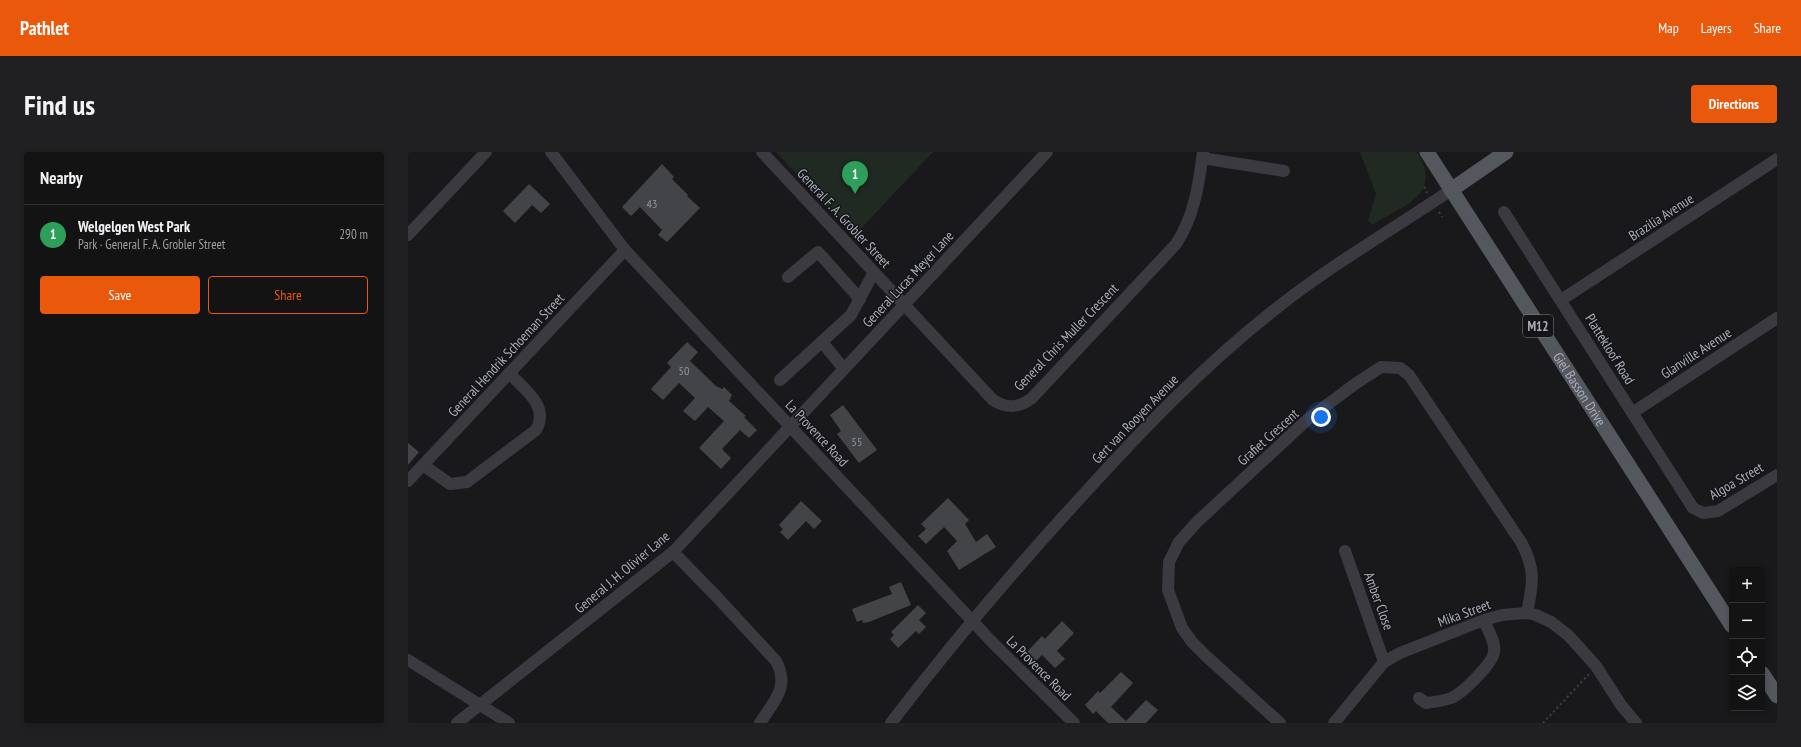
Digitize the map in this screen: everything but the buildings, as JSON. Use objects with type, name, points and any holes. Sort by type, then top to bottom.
[{"type":"main road","name":"Giel Basson Drive","points":[[1427,152],[1729,621]]},
{"type":"main road","points":[[1451,190],[1506,152]]},
{"type":"main road","points":[[1763,675],[1777,696]]},
{"type":"street","points":[[408,235],[486,152]]},
{"type":"street","name":"La Provence Road","points":[[551,152],[626,250],[972,620],[1074,723]]},
{"type":"street","name":"General F. A. Grobler Street","points":[[762,152],[904,305]]},
{"type":"street","name":"General Lucas Meyer Lane","points":[[791,426],[1047,152]]},
{"type":"street","points":[[1203,155],[1284,171]]},
{"type":"street","name":"General Chris Muller Crescent","points":[[904,305],[993,400],[1007,406],[1016,407],[1024,404],[1032,398],[1176,244],[1186,230],[1192,215],[1203,155]]},
{"type":"street","name":"Brazilia Avenue","points":[[1561,300],[1777,159]]},
{"type":"street","name":"Gert van Rooyen Avenue","points":[[891,723],[972,620],[1148,424],[1224,353],[1273,311],[1322,275],[1451,190]]},
{"type":"street","name":"Plattekloof Road","points":[[1504,212],[1689,503]]},
{"type":"street","name":"General Hendrik Schoeman Street","points":[[408,481],[626,250]]},
{"type":"street","points":[[788,277],[818,252],[860,299]]},
{"type":"street","points":[[780,380],[851,315],[874,272]]},
{"type":"street","name":"Glanville Avenue","points":[[1632,413],[1777,318]]},
{"type":"street","points":[[822,342],[844,369]]},
{"type":"street","name":"Grafiet Crescent","points":[[1280,723],[1201,652],[1182,628],[1168,590],[1169,562],[1179,542],[1214,506],[1308,419],[1355,384],[1381,367],[1400,368],[1409,375],[1529,555],[1533,580],[1527,613]]},
{"type":"street","points":[[423,465],[450,484],[467,482],[536,430],[541,419],[539,406],[509,373]]},
{"type":"street","name":"General J. H. Olivier Lane","points":[[457,723],[673,552],[791,426]]},
{"type":"street","name":"Algoa Street","points":[[1689,503],[1693,508],[1703,513],[1718,511],[1777,475]]},
{"type":"street","points":[[673,552],[776,661],[780,669],[782,682],[780,691],[760,723]]},
{"type":"street","name":"Amber Close","points":[[1344,552],[1384,662]]},
{"type":"street","name":"Mika Street","points":[[1334,723],[1384,662],[1400,653],[1484,620],[1502,615],[1527,613],[1536,615],[1551,622],[1568,635],[1596,666],[1621,705],[1636,723]]},
{"type":"street","points":[[1419,698],[1426,703],[1452,698],[1460,693],[1486,667],[1491,660],[1495,649],[1484,620]]},
{"type":"street","points":[[408,660],[509,723]]},
{"type":"path","points":[[1543,723],[1596,666]]},
{"type":"shaded area","points":[[776,152],[933,152],[854,236]]},
{"type":"shaded area","points":[[1360,152],[1417,152],[1424,166],[1426,178],[1423,189],[1407,205],[1372,225],[1368,220],[1376,194]]},
{"type":"place","name":"Welgelgen West Park","points":[[855,194]]}]
